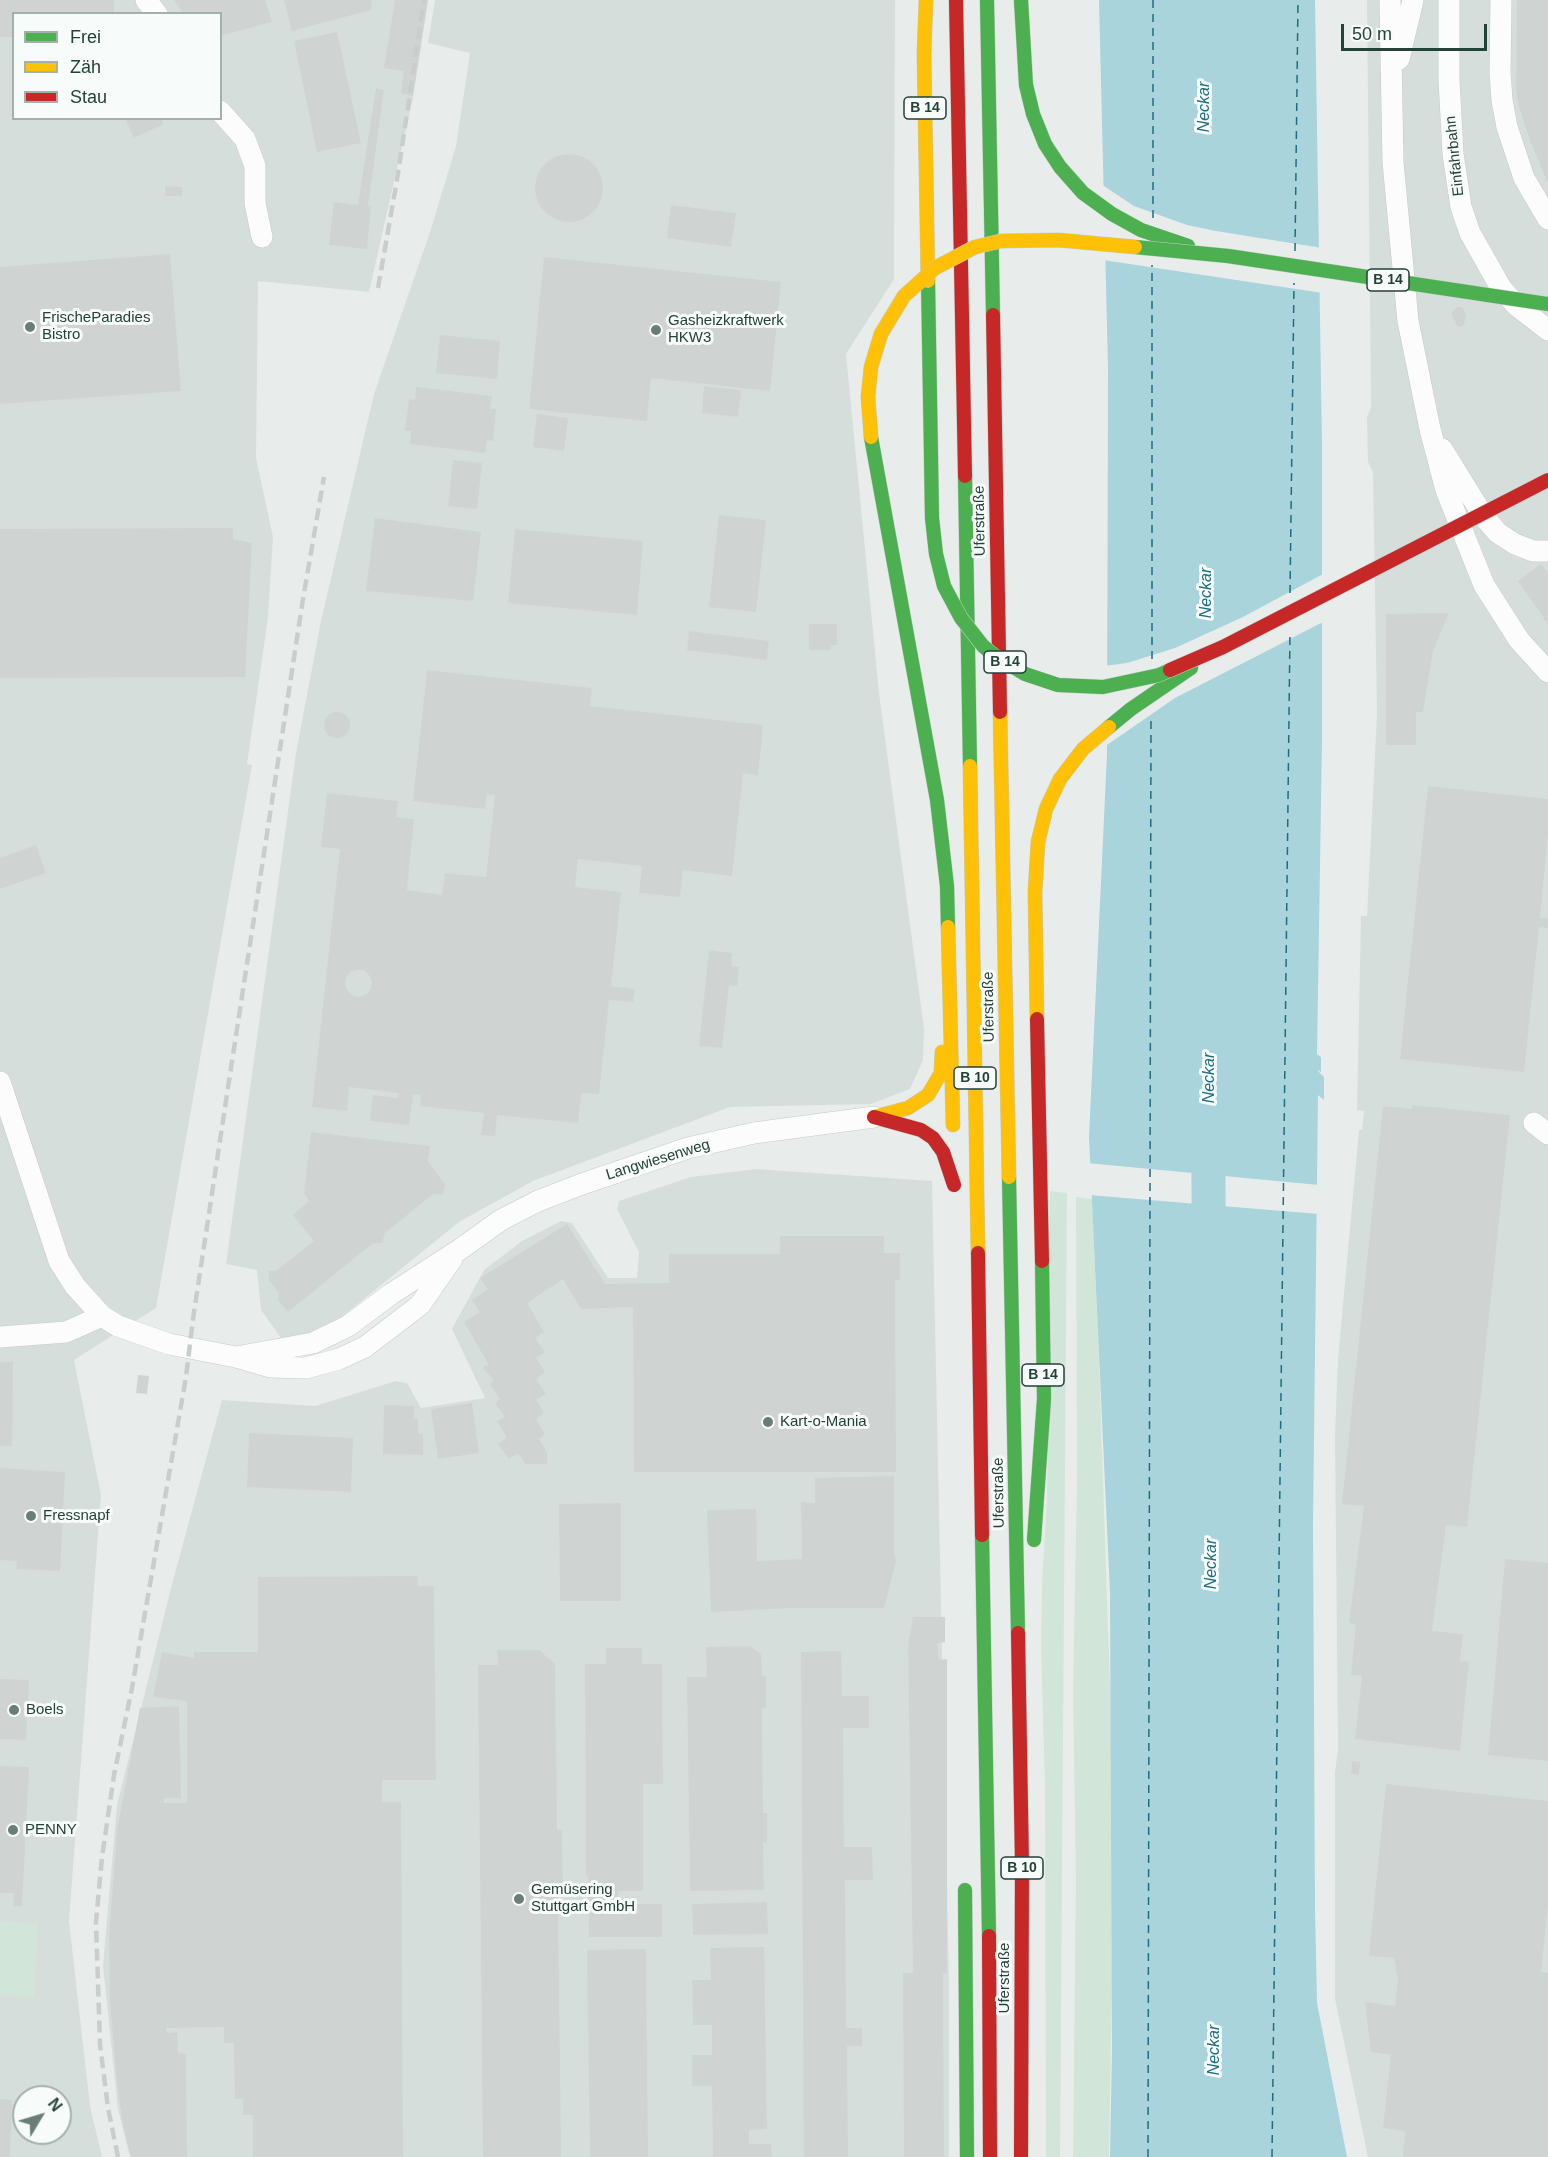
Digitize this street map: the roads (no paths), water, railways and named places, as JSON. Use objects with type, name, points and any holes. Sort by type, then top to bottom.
[{"type":"highway","name":"B 14","points":[[926,0],[924,54],[932,518],[936,554],[944,586],[951,602],[971,634],[995,656],[1025,675],[1076,687],[1103,687],[1159,675],[1223,648],[1548,480]]},
{"type":"highway","name":"Uferstraße","points":[[956,0],[972,840],[990,2157]]},
{"type":"highway","name":"Uferstraße","points":[[987,0],[1022,1865],[1021,2157]]},
{"type":"highway","name":"B 14","points":[[1021,0],[1026,85],[1033,114],[1045,144],[1060,167],[1083,194],[1112,214],[1141,230],[1228,256],[1548,304]]},
{"type":"highway","points":[[874,1117],[921,1130],[933,1138],[943,1152],[955,1191],[947,886],[936,801],[871,437],[869,382],[871,367],[882,334],[904,296],[935,268],[955,256],[1001,241],[1066,241],[1228,256]]},
{"type":"highway","name":"B 14","points":[[1017,1580],[1031,1556],[1041,1469],[1044,1399],[1035,892],[1038,842],[1046,809],[1060,779],[1083,749],[1107,727],[1223,648]]},
{"type":"highway","points":[[874,1117],[908,1108],[920,1102],[936,1085],[941,1073],[942,1043],[951,1005]]},
{"type":"highway","points":[[964,1879],[967,2157]]},
{"type":"street","points":[[146,0],[155,12]]},
{"type":"street","points":[[1390,0],[1393,162],[1408,321],[1430,429],[1446,490],[1484,585],[1519,640],[1548,672]]},
{"type":"street","points":[[1392,92],[1413,0]]},
{"type":"street","name":"Einfahrbahn","points":[[1449,0],[1449,80],[1453,154],[1461,207],[1479,250],[1501,288],[1517,306],[1544,329]]},
{"type":"street","points":[[1501,0],[1500,72],[1507,127],[1524,178],[1548,219]]},
{"type":"street","points":[[222,113],[245,139],[255,166],[255,204],[262,237]]},
{"type":"street","points":[[1430,429],[1484,516],[1498,533],[1515,544],[1533,551],[1548,551]]},
{"type":"street","name":"Langwiesenweg","points":[[0,1082],[59,1261],[75,1286],[102,1316],[118,1326],[148,1338],[236,1357],[313,1343],[348,1326],[391,1294],[501,1220],[538,1201],[688,1148],[754,1133],[874,1117]]},
{"type":"street","points":[[0,1337],[66,1332],[102,1316]]},
{"type":"water","points":[[1099,0],[1315,0],[1322,446],[1322,740],[1317,1054],[1321,1057],[1321,1072],[1318,1071],[1324,1077],[1324,1100],[1318,1095],[1313,1523],[1315,1908],[1317,2003],[1347,2157],[1110,2157],[1112,2048],[1110,1593],[1089,1137],[1107,754],[1108,367]],"holes":[[[1216,1174],[1219,1177],[1216,1200],[1209,1207],[1201,1199],[1203,1175]]]},
{"type":"waterway","name":"Neckar","points":[[1208,1125],[1209,1251]]},
{"type":"railway","points":[[378,288],[424,0]]},
{"type":"railway","points":[[118,2157],[108,2108],[100,2044],[96,1922],[102,1857],[114,1775],[132,1688],[186,1377],[229,1081],[324,477]]},
{"type":"place","name":"FrischeParadies Bistro","points":[[30,327]]},
{"type":"place","name":"Gasheizkraftwerk HKW3","points":[[656,330]]},
{"type":"place","name":"Kart-o-Mania","points":[[768,1422]]},
{"type":"place","name":"Fressnapf","points":[[31,1516]]},
{"type":"place","name":"Boels","points":[[14,1710]]},
{"type":"place","name":"PENNY","points":[[13,1830]]},
{"type":"place","name":"Gemüsering Stuttgart GmbH","points":[[519,1899]]}]
